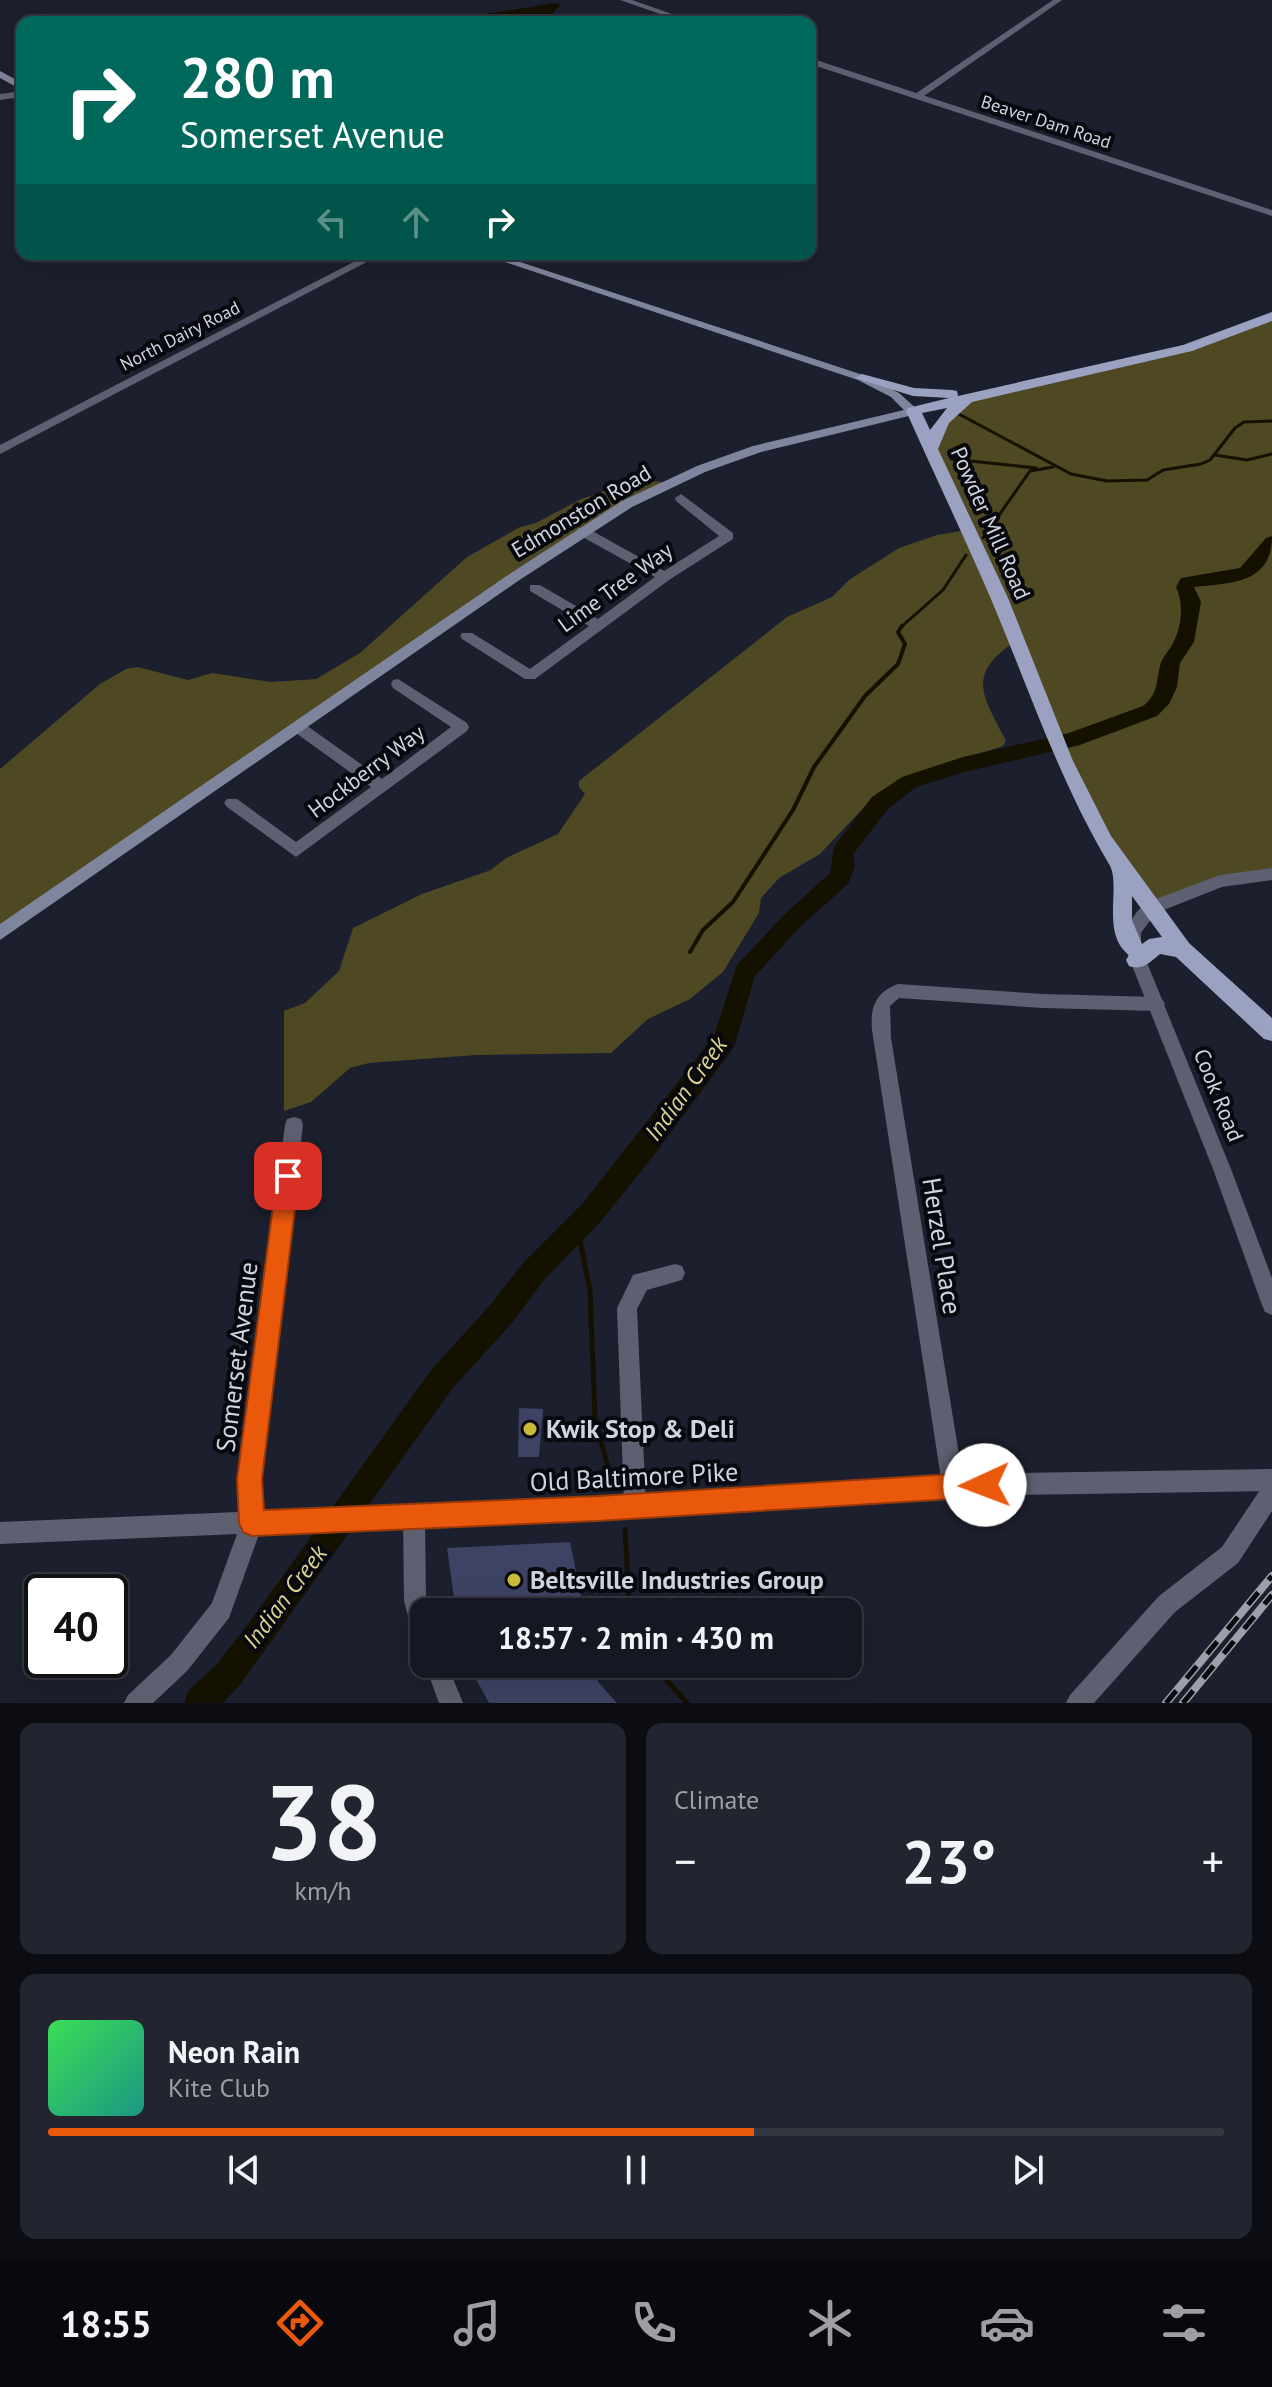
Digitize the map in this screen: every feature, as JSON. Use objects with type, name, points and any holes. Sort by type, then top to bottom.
[{"type":"main road","name":"Powder Mill Road","points":[[504,260],[862,378],[895,395],[913,411],[999,598],[1084,805],[1122,868],[1182,949],[1272,1032]]},
{"type":"main road","name":"Edmonston Road","points":[[0,933],[582,531],[652,491],[725,460],[784,441],[1187,348],[1232,334],[1272,316]]},
{"type":"main road","points":[[862,378],[933,394],[984,394]]},
{"type":"main road","points":[[931,448],[946,415],[984,394]]},
{"type":"main road","points":[[1122,868],[1122,920],[1135,954],[1156,945],[1182,949]]},
{"type":"street","points":[[624,0],[673,16]]},
{"type":"street","points":[[918,96],[1058,0]]},
{"type":"street","name":"Beaver Dam Road","points":[[816,63],[1272,213]]},
{"type":"street","name":"North Dairy Road","points":[[0,450],[365,260]]},
{"type":"street","name":"Lime Tree Way","points":[[467,636],[530,676],[664,577],[728,536],[681,498]]},
{"type":"street","points":[[582,531],[664,577]]},
{"type":"street","points":[[535,588],[598,625]]},
{"type":"street","name":"Hockberry Way","points":[[232,803],[296,851],[462,727],[398,684]]},
{"type":"street","points":[[298,727],[381,786]]},
{"type":"street","points":[[1135,954],[1133,932],[1151,908],[1220,881],[1272,874]]},
{"type":"street","name":"Cook Road","points":[[1135,954],[1222,1169],[1272,1305]]},
{"type":"street","name":"Herzel Place","points":[[953,1485],[878,1015],[884,1000],[898,991],[1043,1001],[1156,1004]]},
{"type":"street","name":"Somerset Avenue","points":[[136,1703],[179,1663],[221,1610],[252,1523],[249,1479],[294,1125]]},
{"type":"street","points":[[635,1506],[627,1308],[640,1282],[675,1273]]},
{"type":"street","name":"Old Baltimore Pike","points":[[0,1533],[635,1506],[953,1485],[1272,1480]]},
{"type":"street","points":[[1078,1703],[1167,1604],[1230,1555],[1272,1492]]},
{"type":"street","points":[[414,1514],[415,1598]]},
{"type":"street","points":[[441,1678],[451,1703]]},
{"type":"shaded area","points":[[555,3],[560,5],[550,16],[473,16]]},
{"type":"shaded area","points":[[1272,316],[1272,874],[1234,878],[1151,908],[1122,868],[1016,641],[989,665],[984,676],[986,699],[1006,741],[1003,746],[905,778],[869,802],[820,854],[779,878],[761,898],[759,913],[723,972],[690,999],[648,1019],[611,1053],[476,1055],[369,1063],[350,1068],[311,1102],[284,1111],[284,1011],[305,1003],[339,971],[353,928],[422,894],[491,870],[506,858],[558,834],[585,794],[579,787],[579,781],[787,617],[832,597],[849,580],[899,548],[937,535],[967,530],[931,448],[940,422],[984,394],[1150,357]]},
{"type":"shaded area","points":[[646,480],[668,483],[627,504],[0,933],[0,769],[100,684],[126,669],[138,667],[188,680],[212,673],[271,682],[316,679],[360,653],[467,557],[520,527],[536,523],[579,500],[629,482]]},
{"type":"building","name":"Kwik Stop & Deli","points":[[519,1408],[543,1409],[539,1457],[518,1457]]},
{"type":"building","name":"Beltsville Industries Group","points":[[570,1542],[581,1598],[454,1598],[447,1548]]},
{"type":"building","points":[[476,1678],[597,1678],[617,1703],[489,1703]]},
{"type":"waterway","points":[[957,413],[1071,474],[1107,481],[1147,480],[1163,470],[1201,464],[1210,460],[1235,428],[1244,422],[1272,421]]},
{"type":"waterway","points":[[1215,455],[1247,460],[1272,454]]},
{"type":"waterway","points":[[951,459],[1036,468]]},
{"type":"waterway","points":[[983,538],[1030,471],[1053,467]]},
{"type":"waterway","name":"Indian Creek","points":[[200,1703],[228,1675],[260,1634],[442,1379],[502,1313],[533,1272],[592,1212],[649,1142],[725,1040],[745,972],[792,921],[840,878],[844,866],[842,853],[880,803],[909,782],[963,765],[1073,740],[1150,711],[1159,704],[1167,687],[1170,663],[1184,642],[1192,602],[1185,587],[1188,582],[1235,577],[1247,572],[1272,542]]},
{"type":"waterway","points":[[902,627],[943,590],[966,555]]},
{"type":"waterway","points":[[690,952],[703,930],[733,902],[793,810],[814,767],[865,696],[898,664],[905,644],[898,632],[902,627]]},
{"type":"waterway","points":[[577,1226],[590,1290],[595,1418],[612,1483]]},
{"type":"waterway","points":[[625,1530],[629,1598]]},
{"type":"waterway","points":[[665,1678],[687,1703]]},
{"type":"railway","points":[[1166,1703],[1272,1576]]},
{"type":"railway","points":[[1183,1703],[1272,1595]]},
{"type":"place","name":"Kwik Stop & Deli","points":[[530,1429]]},
{"type":"place","name":"Beltsville Industries Group","points":[[514,1580]]},
{"type":"route","points":[[288,1176],[249,1479],[252,1523],[597,1508],[985,1485]]}]
